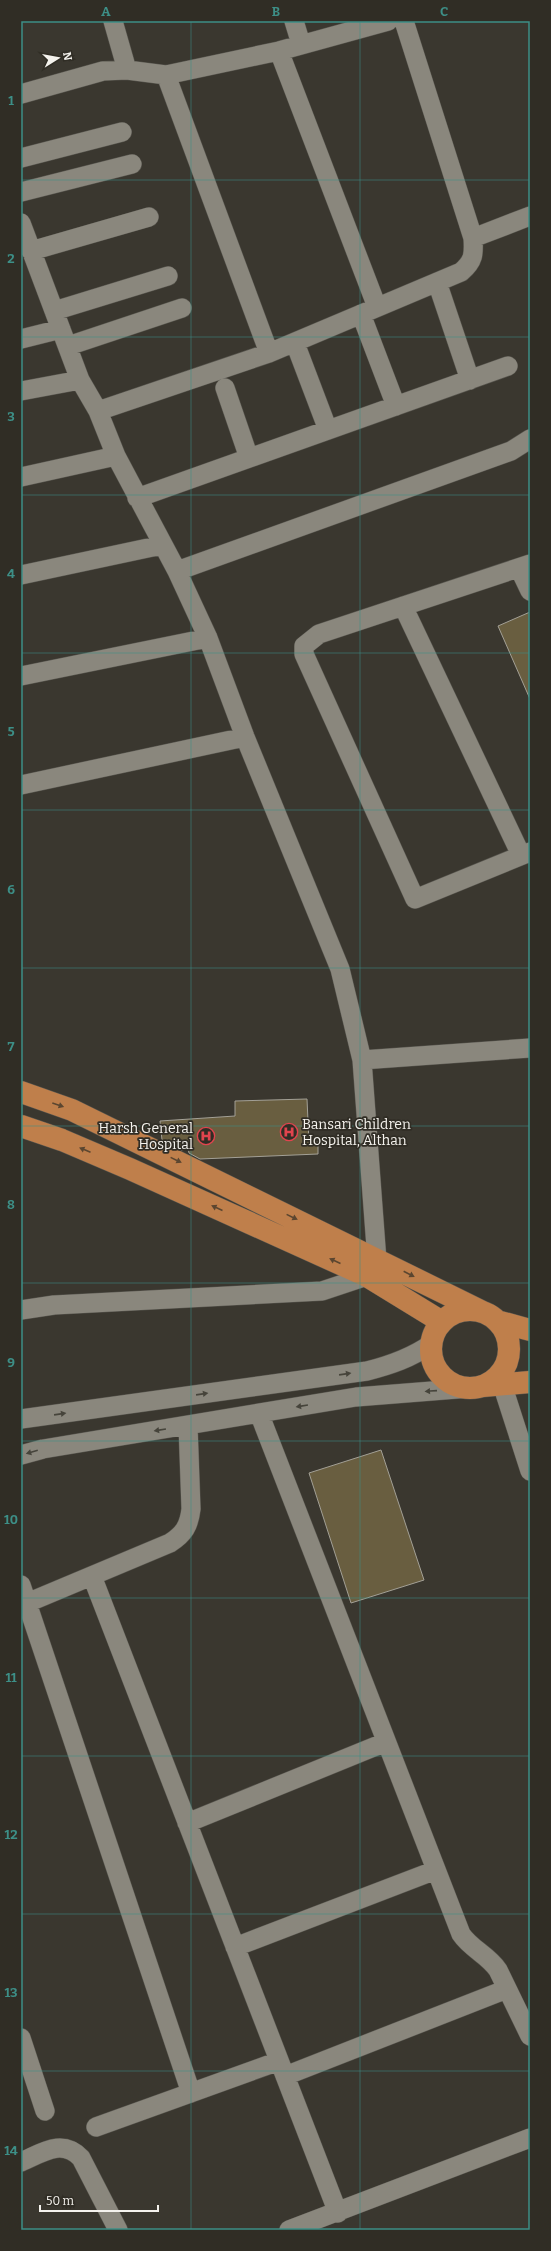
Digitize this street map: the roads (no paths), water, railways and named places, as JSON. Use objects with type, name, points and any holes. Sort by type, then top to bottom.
[{"type":"main road","points":[[21,1092],[72,1110],[374,1272],[410,1304],[442,1322]]},
{"type":"main road","points":[[21,1126],[62,1140],[374,1272],[492,1318],[530,1330]]},
{"type":"main road","points":[[485,1386],[499,1374],[508,1357],[508,1343],[504,1332],[492,1318],[476,1310],[452,1314],[442,1322],[435,1332],[431,1344],[432,1356],[436,1369],[445,1379],[456,1386],[485,1386],[530,1382]]},
{"type":"street","points":[[113,21],[127,70]]},
{"type":"street","points":[[294,21],[301,44]]},
{"type":"street","points":[[21,94],[103,70],[127,70],[166,75],[279,51],[388,21]]},
{"type":"street","points":[[98,411],[269,353],[462,272],[470,264],[474,255],[473,238],[404,21]]},
{"type":"street","points":[[279,51],[369,311],[396,406]]},
{"type":"street","points":[[166,75],[269,353]]},
{"type":"street","points":[[21,158],[122,132]]},
{"type":"street","points":[[21,192],[132,164]]},
{"type":"street","points":[[32,251],[149,217]]},
{"type":"street","points":[[473,238],[529,218]]},
{"type":"street","points":[[21,223],[80,380],[98,411],[116,456],[177,571],[208,638],[245,737],[340,969],[362,1060],[374,1272],[322,1290],[54,1305],[21,1310]]},
{"type":"street","points":[[54,311],[168,276]]},
{"type":"street","points":[[437,282],[470,380]]},
{"type":"street","points":[[68,346],[182,308]]},
{"type":"street","points":[[21,339],[61,329]]},
{"type":"street","points":[[295,342],[328,430]]},
{"type":"street","points":[[137,498],[508,366]]},
{"type":"street","points":[[21,391],[80,380]]},
{"type":"street","points":[[226,388],[249,458]]},
{"type":"street","points":[[177,571],[511,451],[530,439]]},
{"type":"street","points":[[21,477],[116,456]]},
{"type":"street","points":[[21,575],[162,545]]},
{"type":"street","points":[[403,606],[526,853],[415,899],[304,654],[304,646],[318,634],[403,606],[525,566],[530,591]]},
{"type":"street","points":[[21,676],[208,638]]},
{"type":"street","points":[[21,785],[245,737]]},
{"type":"street","points":[[362,1060],[530,1048]]},
{"type":"street","points":[[21,1419],[366,1371],[408,1358],[431,1344]]},
{"type":"street","points":[[21,1455],[43,1449],[356,1397],[485,1386],[530,1471]]},
{"type":"street","points":[[259,1413],[461,1934],[467,1942],[492,1962],[529,2030]]},
{"type":"street","points":[[27,1603],[170,1543],[182,1535],[189,1522],[191,1510],[188,1425]]},
{"type":"street","points":[[92,1576],[338,2213]]},
{"type":"street","points":[[21,1585],[191,2093]]},
{"type":"street","points":[[187,1823],[386,1742]]},
{"type":"street","points":[[235,1947],[436,1870]]},
{"type":"street","points":[[96,2127],[191,2093],[282,2068],[507,1989]]},
{"type":"street","points":[[21,2038],[45,2111]]},
{"type":"street","points":[[288,2230],[338,2213],[530,2138]]},
{"type":"street","points":[[21,2162],[53,2149],[65,2147],[74,2150],[81,2158],[118,2230]]},
{"type":"place","name":"Bansari Children Hospital, Althan","points":[[289,1132]]},
{"type":"place","name":"Harsh General Hospital","points":[[206,1136]]}]
